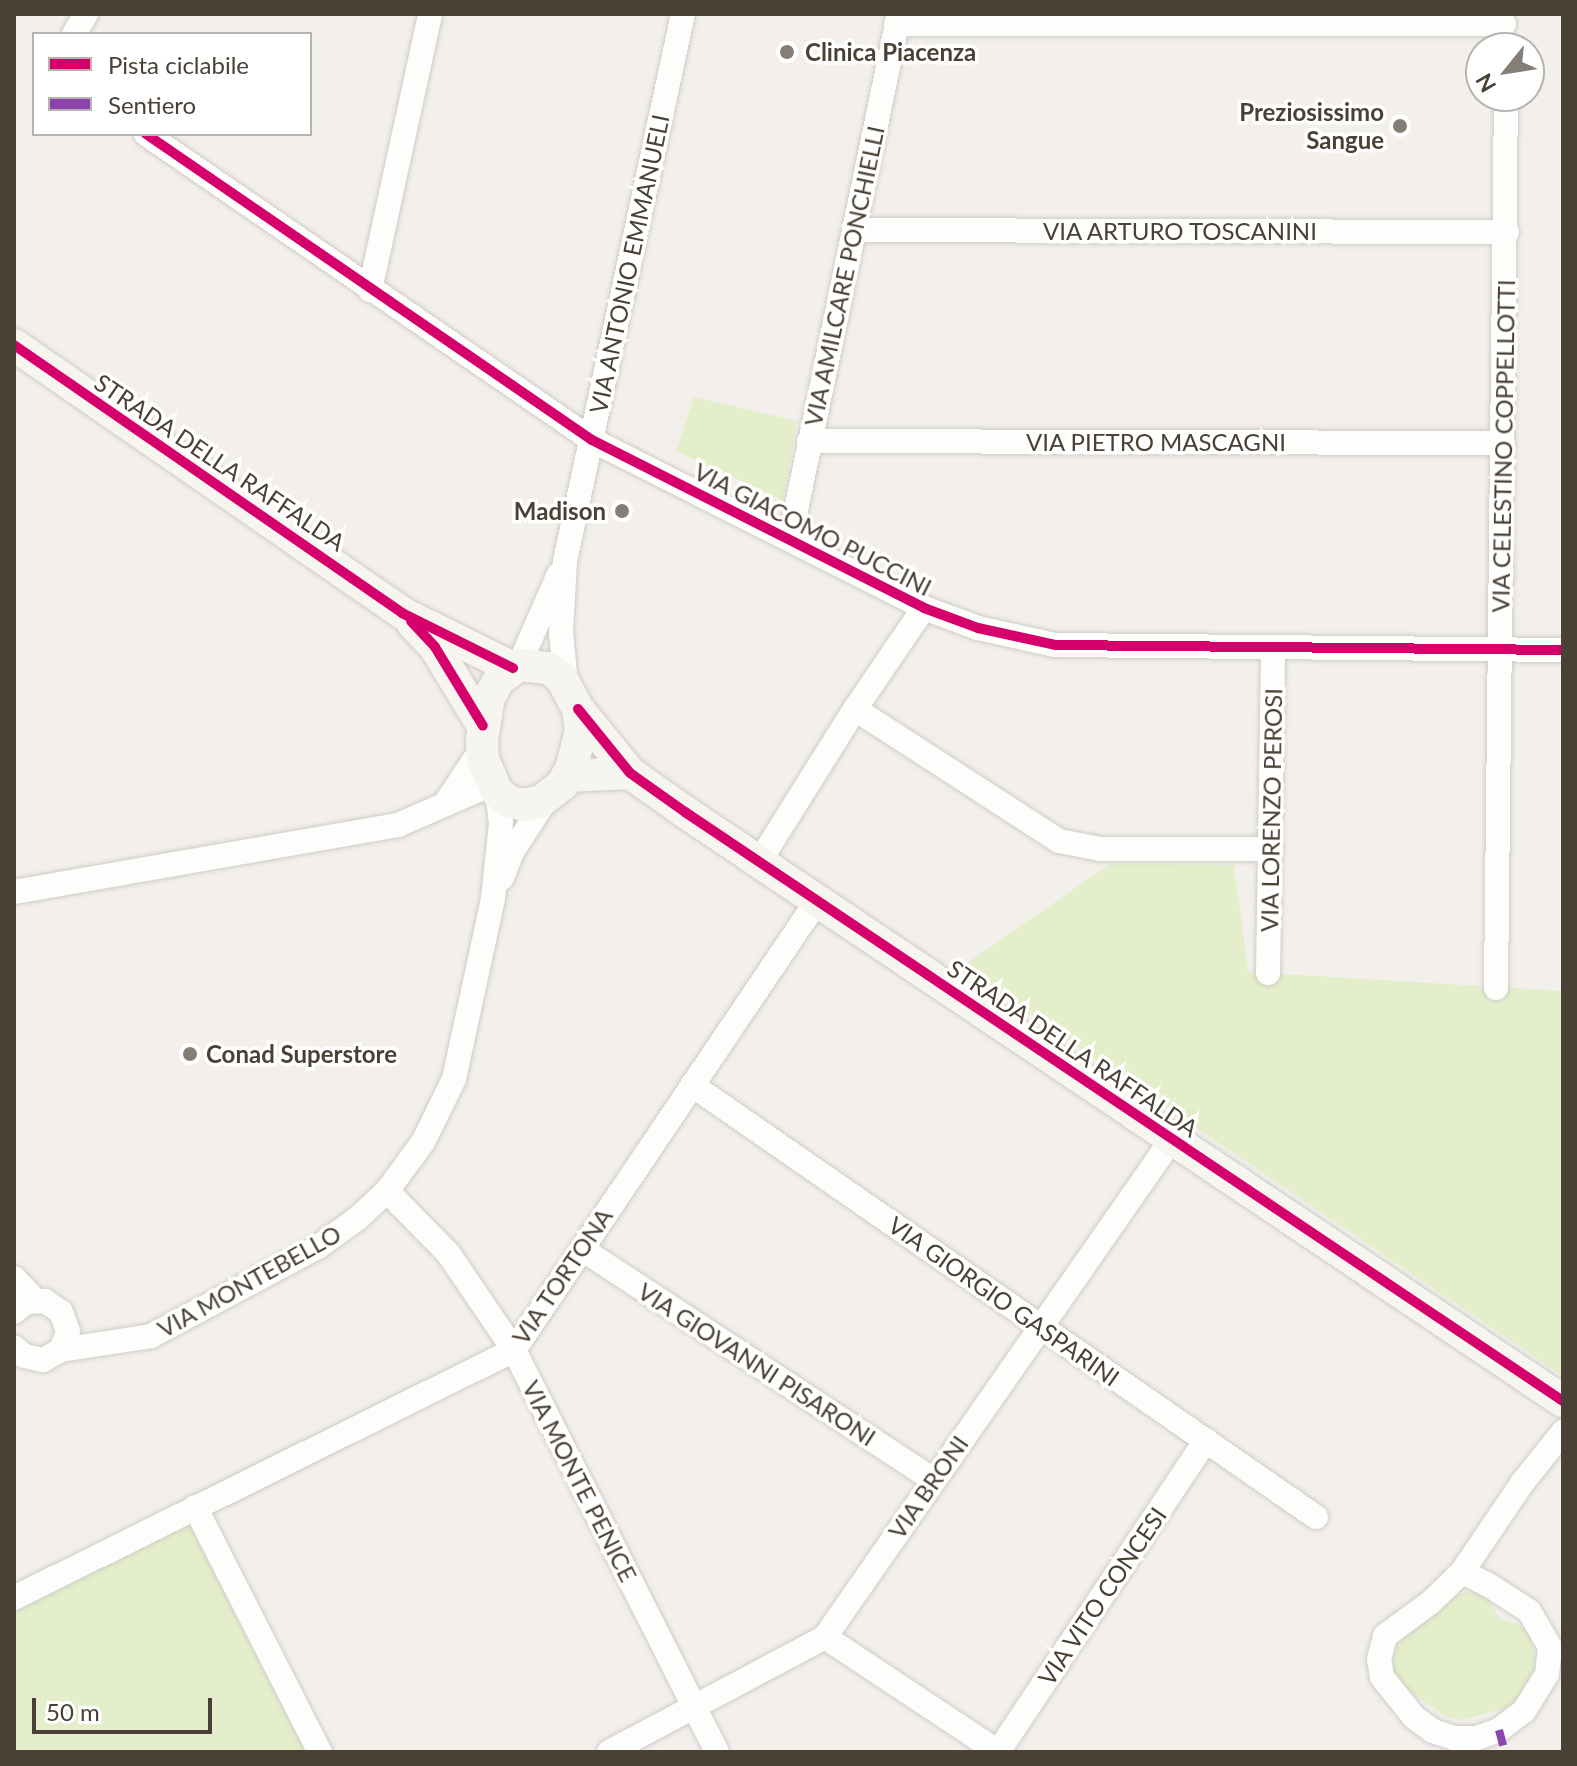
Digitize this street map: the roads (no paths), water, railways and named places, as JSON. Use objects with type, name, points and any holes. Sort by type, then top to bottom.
[{"type":"street","points":[[75,32],[86,14]]},
{"type":"street","name":"VIA ANTONIO EMMANUELI","points":[[572,697],[561,632],[565,561],[683,14]]},
{"type":"street","points":[[370,290],[421,18]]},
{"type":"street","points":[[898,19],[1504,29]]},
{"type":"street","name":"VIA AMILCARE PONCHIELLI","points":[[790,539],[898,19]]},
{"type":"street","name":"VIA CELESTINO COPPELLOTTI","points":[[1496,988],[1506,112]]},
{"type":"street","name":"VIA GIACOMO PUCCINI","points":[[149,136],[592,440],[924,608],[978,628],[1055,645],[1563,650]]},
{"type":"street","name":"VIA ARTURO TOSCANINI","points":[[854,230],[1507,232]]},
{"type":"street","name":"STRADA DELLA RAFFALDA","points":[[14,345],[402,613],[516,666],[549,668],[630,773],[1563,1401]]},
{"type":"street","name":"VIA PIETRO MASCAGNI","points":[[809,441],[1503,443]]},
{"type":"street","name":"VIA ANTONIO EMMANUELI","points":[[516,666],[565,561]]},
{"type":"street","points":[[759,862],[855,709],[924,608]]},
{"type":"street","name":"STRADA DELLA RAFFALDA","points":[[402,613],[435,647],[483,737],[494,788]]},
{"type":"street","name":"VIA LORENZO PEROSI","points":[[1268,973],[1273,647]]},
{"type":"street","points":[[445,804],[483,737],[489,697],[499,680],[516,666]]},
{"type":"street","points":[[557,787],[581,730],[572,697]]},
{"type":"street","points":[[855,709],[1059,841],[1100,849],[1271,849]]},
{"type":"street","points":[[14,892],[398,825],[420,818],[445,804],[494,788],[510,802],[525,805],[557,787],[630,773]]},
{"type":"street","name":"VIA MONTEBELLO","points":[[493,898],[512,852],[557,787]]},
{"type":"street","name":"VIA MONTEBELLO","points":[[20,1361],[43,1360],[61,1350],[151,1336],[318,1247],[358,1218],[387,1191],[423,1142],[454,1079],[493,898],[501,823],[494,788]]},
{"type":"street","name":"VIA TORTONA","points":[[14,1598],[514,1350],[817,901]]},
{"type":"street","name":"VIA GIORGIO GASPARINI","points":[[692,1085],[1316,1517]]},
{"type":"street","name":"VIA BRONI","points":[[609,1752],[825,1637],[1039,1325],[1172,1139]]},
{"type":"street","name":"VIA MONTE PENICE","points":[[387,1191],[448,1253],[514,1350],[717,1752]]},
{"type":"street","name":"VIA GIOVANNI PISARONI","points":[[582,1249],[933,1480]]},
{"type":"street","points":[[14,1278],[24,1306],[54,1304],[64,1316],[118,1343]]},
{"type":"street","points":[[61,1350],[68,1331],[64,1316]]},
{"type":"street","points":[[1462,1572],[1529,1611],[1550,1647],[1547,1674],[1537,1694],[1502,1741],[1454,1738],[1433,1731],[1414,1717],[1382,1677],[1379,1659],[1385,1636],[1431,1602],[1462,1572],[1523,1482],[1563,1432]]},
{"type":"street","name":"VIA VITO CONCESI","points":[[998,1752],[1206,1440]]},
{"type":"street","points":[[195,1507],[320,1752]]},
{"type":"street","points":[[825,1637],[998,1752]]},
{"type":"place","name":"Clinica Piacenza","points":[[787,52]]},
{"type":"place","name":"Preziosissimo Sangue","points":[[1400,126]]},
{"type":"place","name":"Madison","points":[[622,511]]},
{"type":"place","name":"Conad Superstore","points":[[190,1054]]}]
